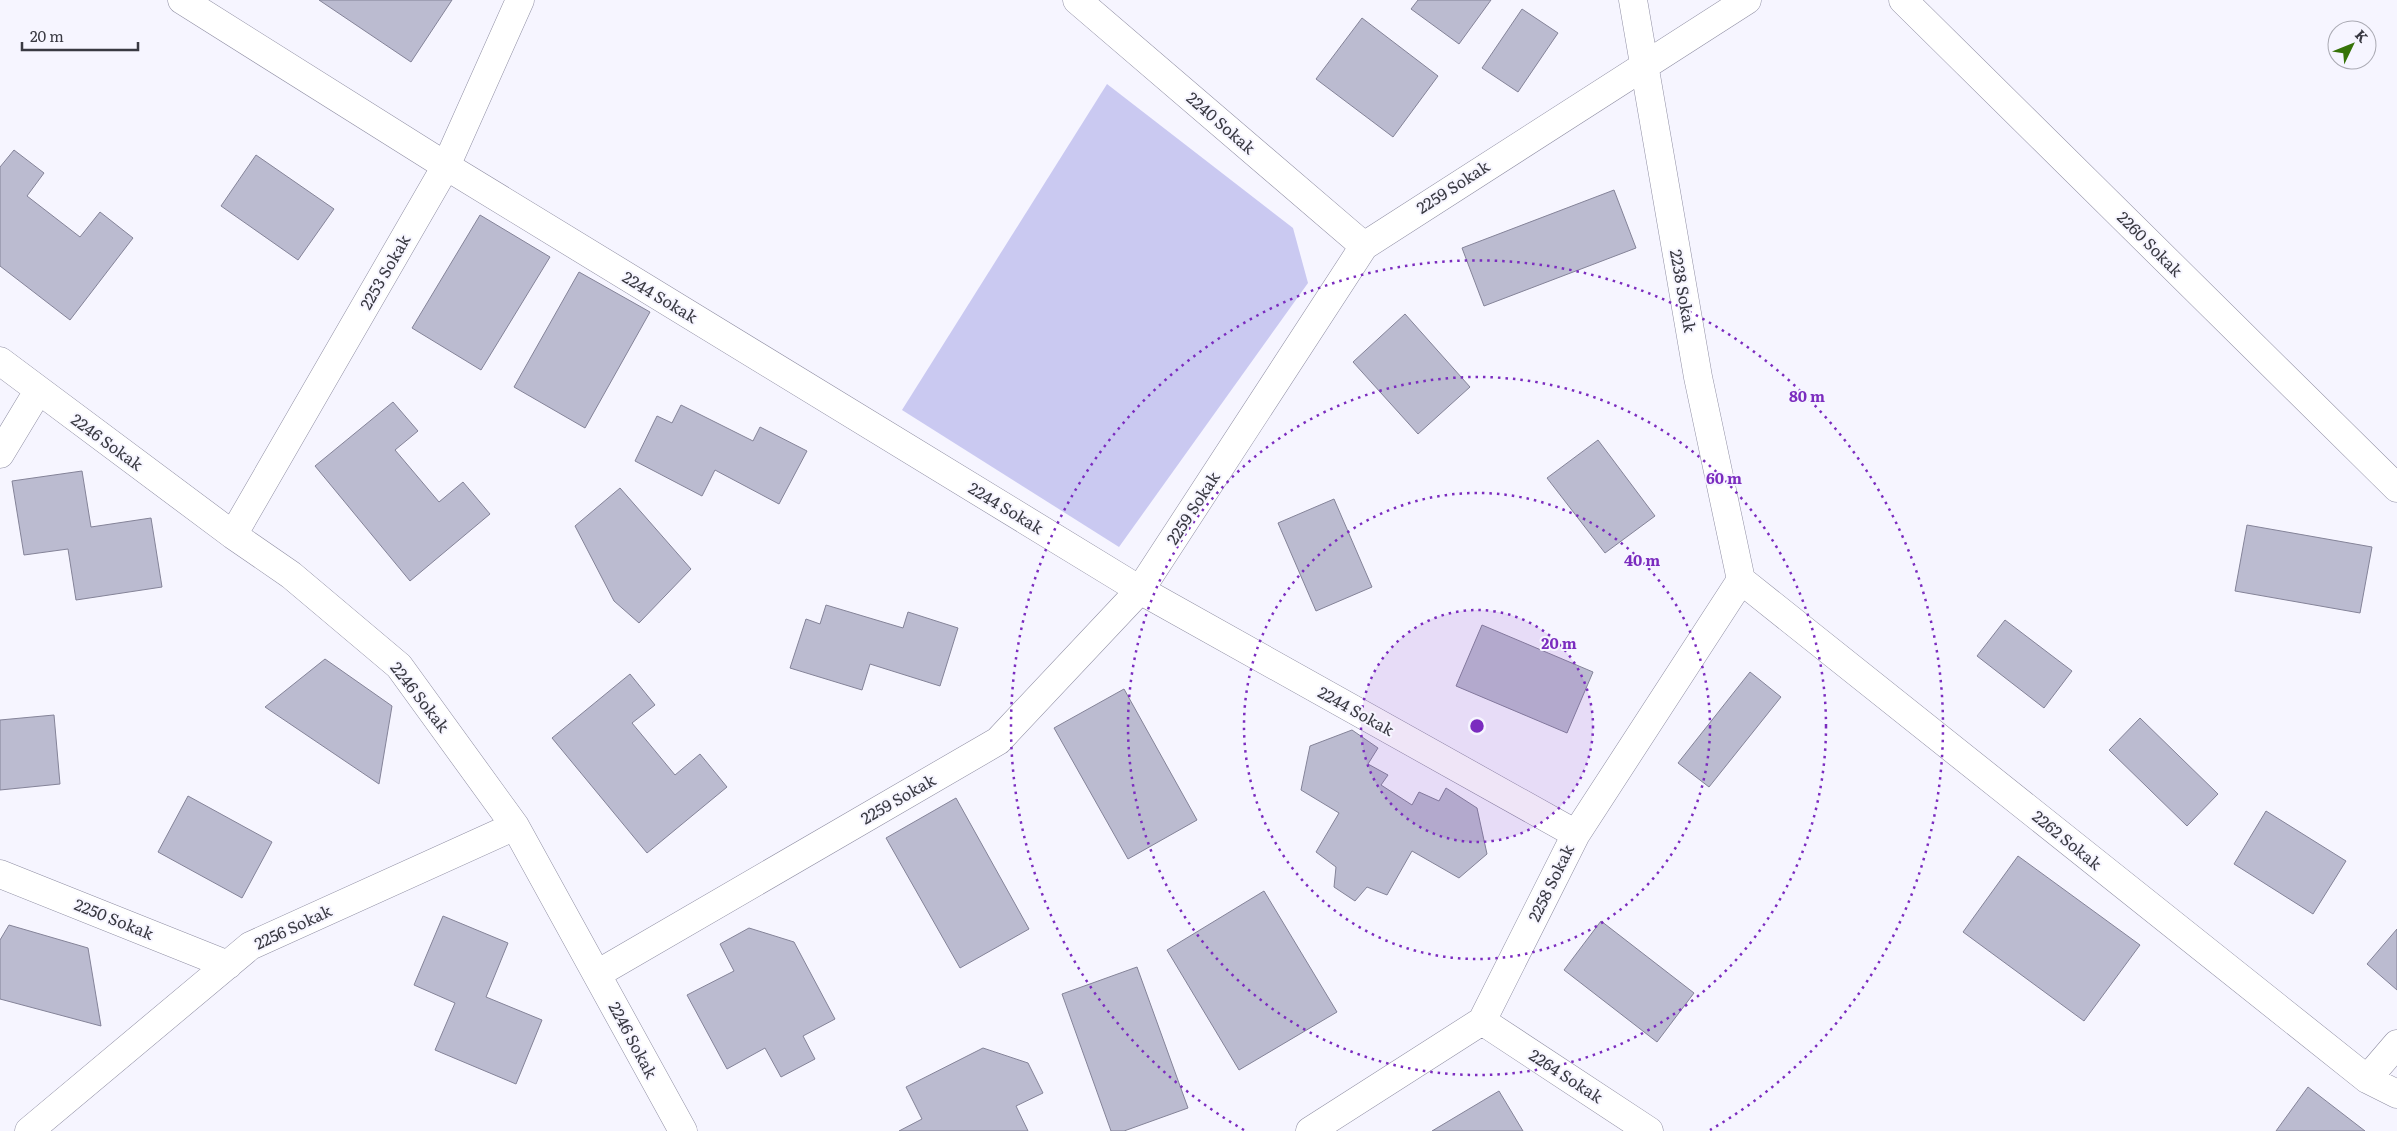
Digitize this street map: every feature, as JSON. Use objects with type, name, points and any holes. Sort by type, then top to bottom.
[{"type":"street","name":"2244 Sokak","points":[[182,0],[446,166],[1140,590],[1576,834]]},
{"type":"street","name":"2253 Sokak","points":[[233,535],[446,166],[520,0]]},
{"type":"street","name":"2240 Sokak","points":[[1078,0],[1364,246]]},
{"type":"street","name":"2238 Sokak","points":[[1633,0],[1698,377],[1741,580]]},
{"type":"street","name":"2259 Sokak","points":[[597,974],[998,741],[1140,590],[1364,246],[1747,0]]},
{"type":"street","name":"2260 Sokak","points":[[1903,0],[2397,488]]},
{"type":"street","name":"2246 Sokak","points":[[0,361],[38,391],[291,576],[399,666],[515,826],[683,1131]]},
{"type":"street","points":[[0,454],[38,391]]},
{"type":"street","name":"2258 Sokak","points":[[1482,1021],[1576,834],[1741,580]]},
{"type":"street","name":"2262 Sokak","points":[[1741,580],[2367,1079],[2397,1094]]},
{"type":"street","name":"2256 Sokak","points":[[29,1131],[250,946],[515,826]]},
{"type":"street","name":"2250 Sokak","points":[[0,874],[228,965]]},
{"type":"street","points":[[1310,1131],[1482,1021]]},
{"type":"street","name":"2264 Sokak","points":[[1482,1021],[1649,1131]]},
{"type":"street","points":[[2367,1079],[2397,1044]]},
{"type":"shaded area","points":[[1107,84],[1293,228],[1308,283],[1119,547],[902,410]]},
{"type":"building","points":[[319,0],[452,0],[411,62]]},
{"type":"building","points":[[1418,0],[1491,0],[1459,44],[1411,9]]},
{"type":"building","points":[[1522,9],[1558,33],[1518,92],[1482,68]]},
{"type":"building","points":[[1362,18],[1438,76],[1393,137],[1316,79]]},
{"type":"building","points":[[14,150],[44,173],[27,196],[80,237],[100,212],[133,238],[70,320],[0,266],[0,167]]},
{"type":"building","points":[[256,155],[334,209],[298,260],[221,206]]},
{"type":"building","points":[[1614,190],[1636,248],[1484,306],[1462,248]]},
{"type":"building","points":[[480,215],[550,257],[481,370],[412,328]]},
{"type":"building","points":[[579,272],[650,312],[585,428],[514,387]]},
{"type":"building","points":[[1405,314],[1470,387],[1418,434],[1353,362]]},
{"type":"building","points":[[393,402],[418,431],[395,450],[439,502],[463,482],[490,514],[410,581],[315,466]]},
{"type":"building","points":[[681,405],[753,441],[760,427],[807,451],[779,504],[715,470],[702,496],[635,461],[657,416],[672,423]]},
{"type":"building","points":[[1598,440],[1655,516],[1605,553],[1547,478]]},
{"type":"building","points":[[82,471],[91,527],[151,518],[162,587],[76,600],[68,549],[24,555],[12,481]]},
{"type":"building","points":[[620,488],[691,569],[639,623],[614,601],[575,526]]},
{"type":"building","points":[[1334,499],[1372,587],[1316,611],[1278,523]]},
{"type":"building","points":[[2247,525],[2372,547],[2360,613],[2235,591]]},
{"type":"building","points":[[826,605],[903,628],[908,612],[958,628],[940,686],[870,664],[862,690],[790,668],[806,619],[820,624]]},
{"type":"building","points":[[2005,620],[2072,671],[2044,708],[1977,656]]},
{"type":"building","points":[[1482,625],[1593,672],[1567,733],[1456,686]]},
{"type":"building","points":[[325,659],[392,706],[379,784],[265,707]]},
{"type":"building","points":[[1750,672],[1781,697],[1709,787],[1678,763]]},
{"type":"building","points":[[630,674],[655,705],[632,723],[675,775],[700,754],[727,787],[647,853],[552,738]]},
{"type":"building","points":[[1124,689],[1197,820],[1128,859],[1054,728]]},
{"type":"building","points":[[54,715],[60,784],[0,790],[0,720]]},
{"type":"building","points":[[2140,718],[2218,794],[2187,826],[2109,750]]},
{"type":"building","points":[[1352,730],[1378,748],[1368,764],[1388,775],[1381,785],[1412,805],[1419,792],[1439,801],[1446,788],[1477,808],[1487,854],[1459,878],[1412,851],[1387,895],[1367,887],[1355,901],[1334,887],[1336,867],[1316,852],[1339,813],[1301,790],[1310,746]]},
{"type":"building","points":[[188,796],[272,842],[242,898],[158,852]]},
{"type":"building","points":[[956,798],[1029,929],[960,968],[886,838]]},
{"type":"building","points":[[2266,811],[2346,861],[2313,914],[2234,864]]},
{"type":"building","points":[[2018,856],[2140,945],[2084,1021],[1963,932]]},
{"type":"building","points":[[1264,891],[1337,1012],[1239,1070],[1167,950]]},
{"type":"building","points":[[443,916],[508,943],[486,997],[542,1020],[516,1084],[435,1050],[455,1003],[414,985]]},
{"type":"building","points":[[1601,921],[1694,993],[1657,1042],[1564,970]]},
{"type":"building","points":[[9,925],[88,948],[101,1026],[0,999],[0,940]]},
{"type":"building","points":[[749,928],[794,942],[835,1019],[803,1036],[815,1059],[781,1077],[765,1048],[727,1069],[687,995],[734,971],[720,944]]},
{"type":"building","points":[[2397,929],[2397,990],[2367,964]]},
{"type":"building","points":[[1137,967],[1188,1108],[1124,1131],[1111,1131],[1062,994]]},
{"type":"building","points":[[983,1048],[1028,1063],[1043,1093],[1016,1106],[1028,1131],[899,1131],[922,1119],[906,1087]]},
{"type":"building","points":[[2308,1087],[2365,1131],[2276,1131]]},
{"type":"building","points":[[1499,1091],[1523,1131],[1432,1131]]}]
